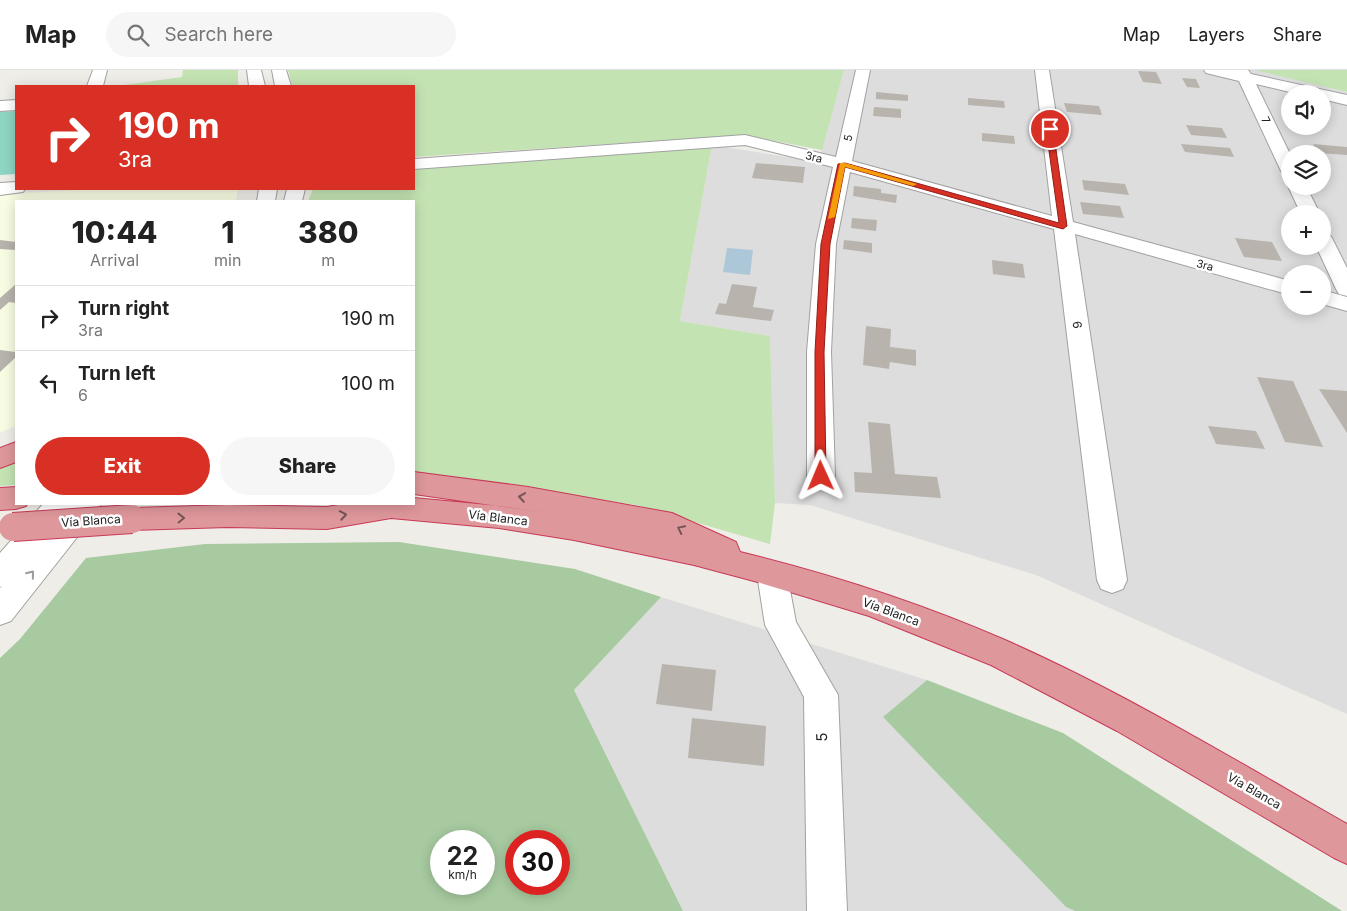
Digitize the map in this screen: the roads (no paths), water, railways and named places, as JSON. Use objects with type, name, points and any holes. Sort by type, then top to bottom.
[{"type":"highway","points":[[0,458],[15,452]]},
{"type":"highway","points":[[415,483],[528,498],[672,525],[772,574]]},
{"type":"highway","points":[[0,499],[15,498]]},
{"type":"highway","name":"Vía Blanca","points":[[6,527],[132,519],[228,516],[327,518],[385,505],[512,519],[580,530],[670,549],[772,574],[865,602],[986,647],[1107,707],[1347,844]]},
{"type":"street","points":[[95,85],[100,70]]},
{"type":"street","points":[[254,70],[257,85]]},
{"type":"street","points":[[279,70],[282,85]]},
{"type":"street","name":"5","points":[[821,476],[820,352],[826,244],[863,70]]},
{"type":"street","name":"6","points":[[1042,70],[1112,580]]},
{"type":"street","points":[[1211,70],[1243,73],[1288,85]]},
{"type":"street","name":"7","points":[[1243,73],[1281,152]]},
{"type":"street","points":[[1331,96],[1347,100]]},
{"type":"street","points":[[0,106],[15,105]]},
{"type":"street","name":"3ra","points":[[415,164],[745,140],[842,164],[1281,286]]},
{"type":"street","points":[[0,189],[15,188]]},
{"type":"street","points":[[1330,255],[1347,289]]},
{"type":"street","points":[[1331,300],[1347,304]]},
{"type":"street","points":[[0,574],[59,505]]},
{"type":"street","points":[[0,611],[86,505]]},
{"type":"street","name":"5","points":[[772,574],[781,625],[821,695],[827,911]]},
{"type":"water","points":[[727,248],[753,250],[750,275],[723,272]]}]
